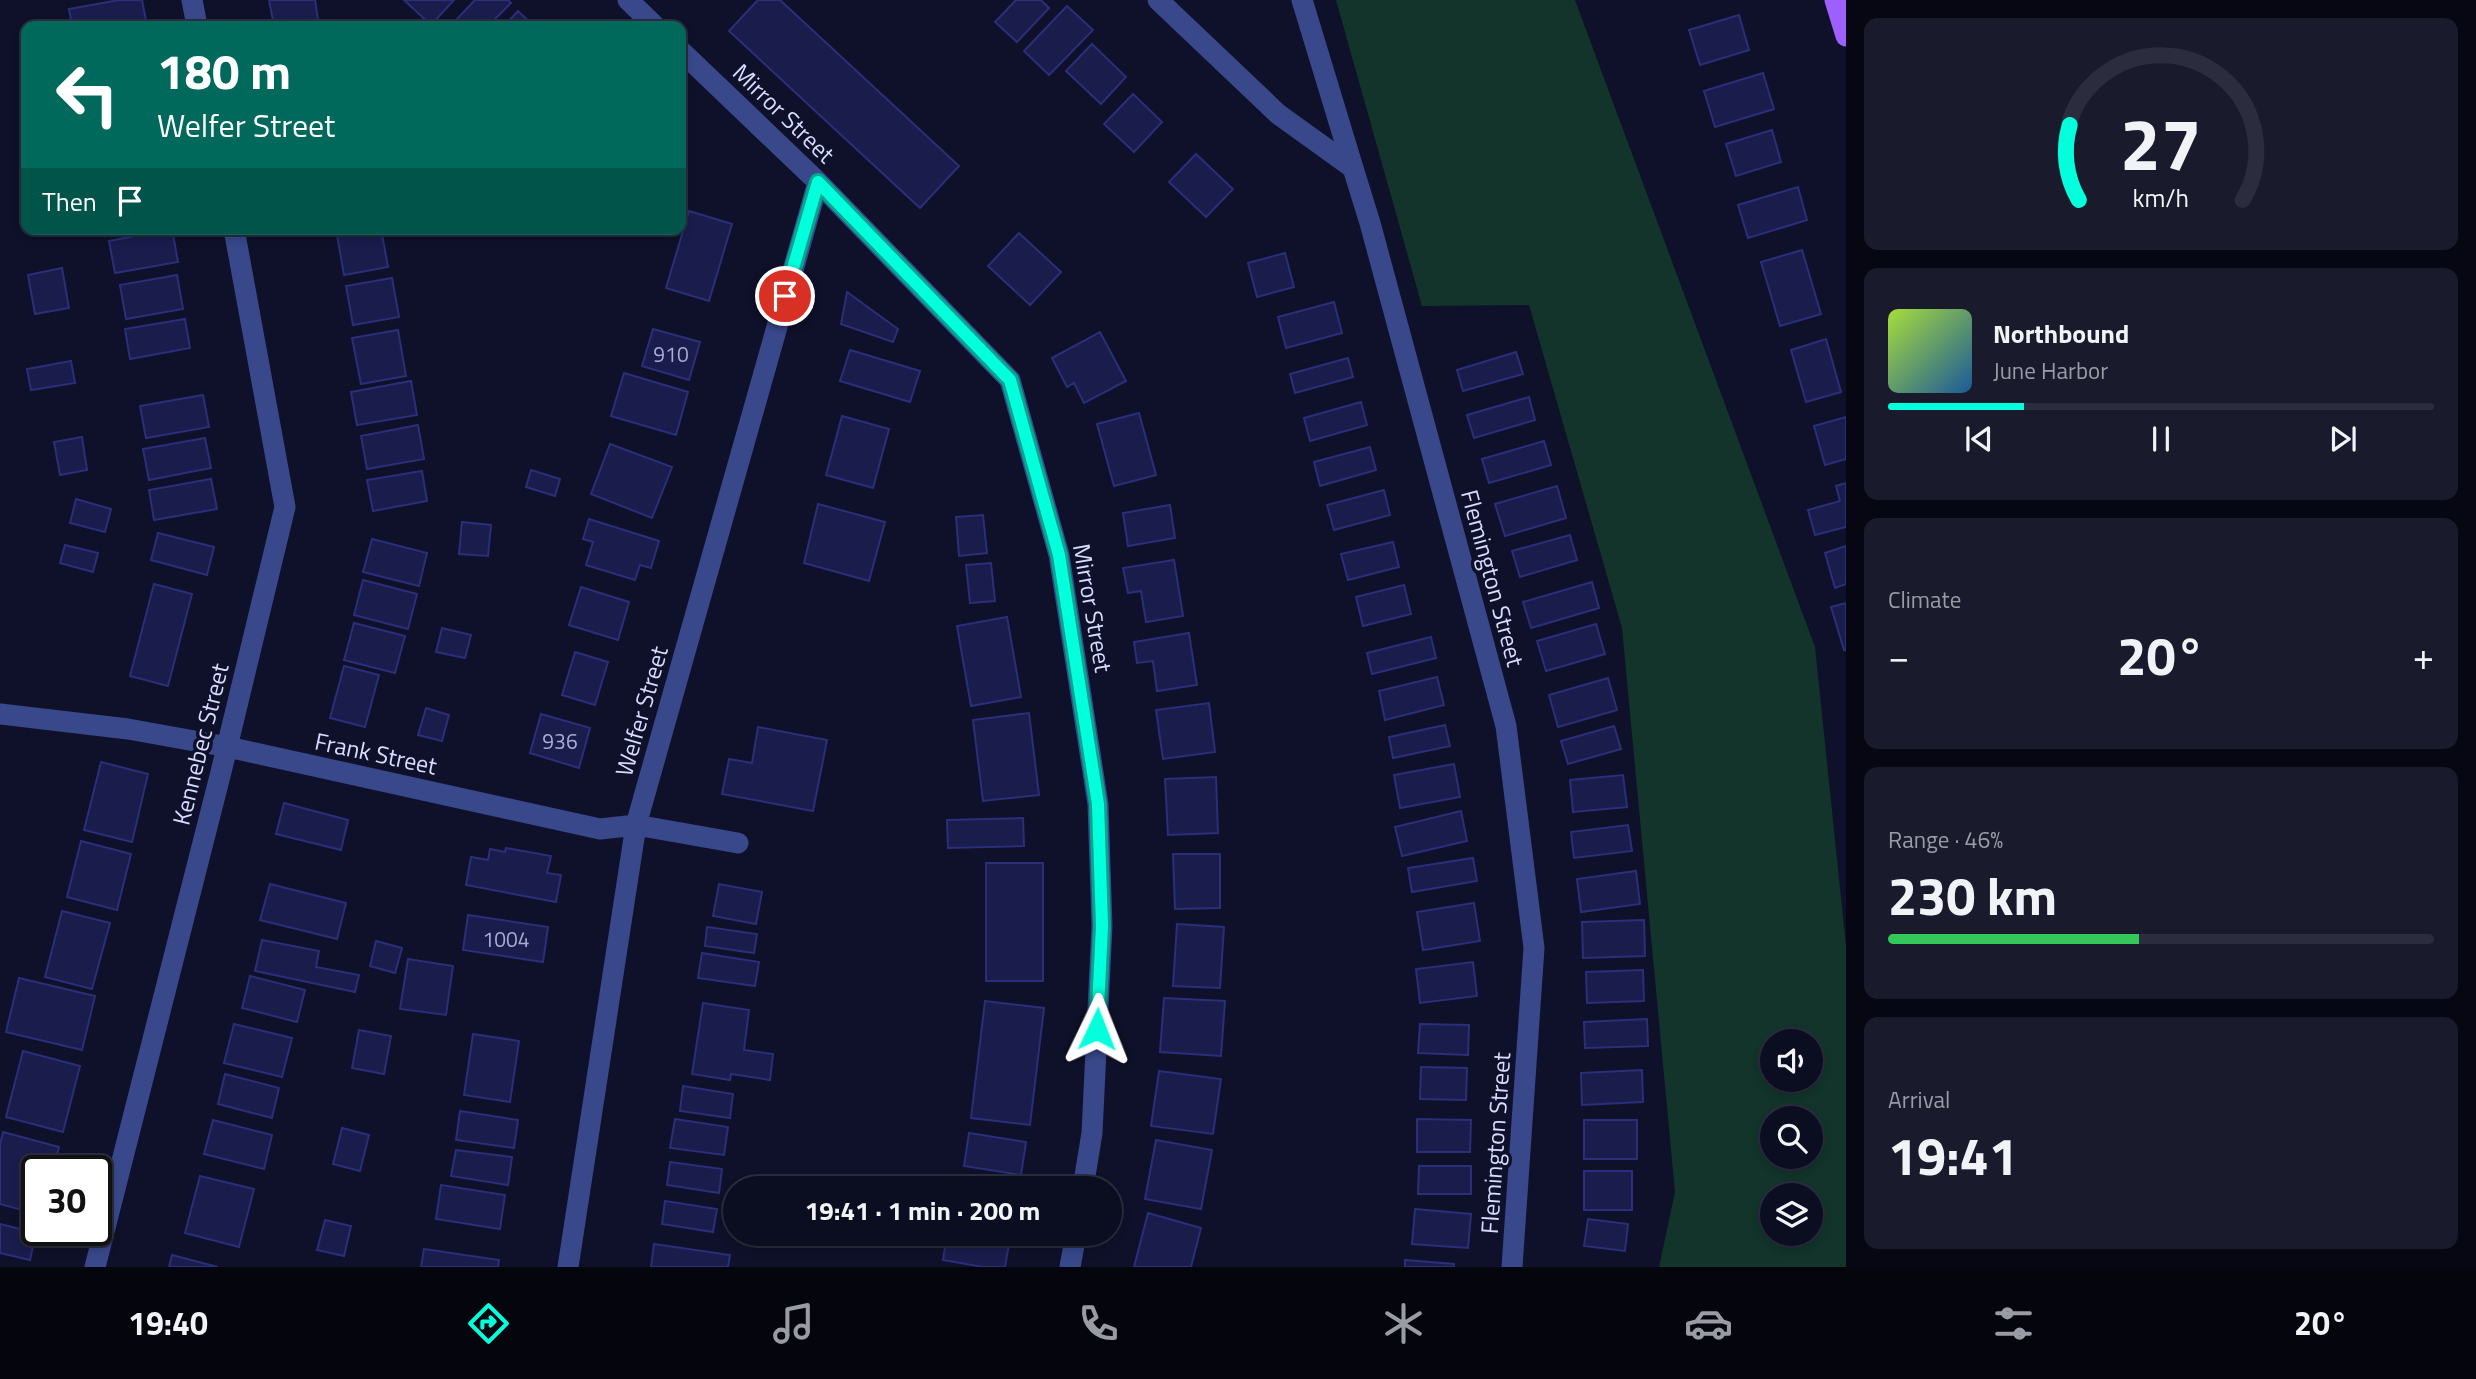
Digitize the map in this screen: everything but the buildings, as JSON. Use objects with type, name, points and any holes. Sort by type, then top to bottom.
[{"type":"main road","points":[[1835,0],[1846,36]]},
{"type":"street","points":[[192,0],[196,21]]},
{"type":"street","points":[[628,0],[650,21]]},
{"type":"street","points":[[1158,0],[1278,114],[1353,168]]},
{"type":"street","name":"Flemington Street","points":[[1302,0],[1370,222],[1506,726],[1534,947],[1512,1267]]},
{"type":"street","name":"Mirror Street","points":[[686,56],[818,182],[1010,380],[1059,555],[1098,818],[1102,926],[1093,1133],[1085,1176]]},
{"type":"street","name":"Welfer Street","points":[[568,1267],[636,825],[818,182]]},
{"type":"street","name":"Kennebec Street","points":[[95,1267],[228,747],[285,507],[235,235]]},
{"type":"street","name":"Frank Street","points":[[0,714],[128,729],[228,747],[600,829],[636,825],[738,843]]},
{"type":"street","points":[[1070,1267],[1074,1246]]},
{"type":"green space","points":[[1336,0],[1575,0],[1815,647],[1846,946],[1846,1267],[1659,1267],[1675,1192],[1622,628],[1529,305],[1422,306]]},
{"type":"route","points":[[785,296],[818,182],[1010,380],[1059,555],[1098,804],[1102,926],[1097,1029]]}]
